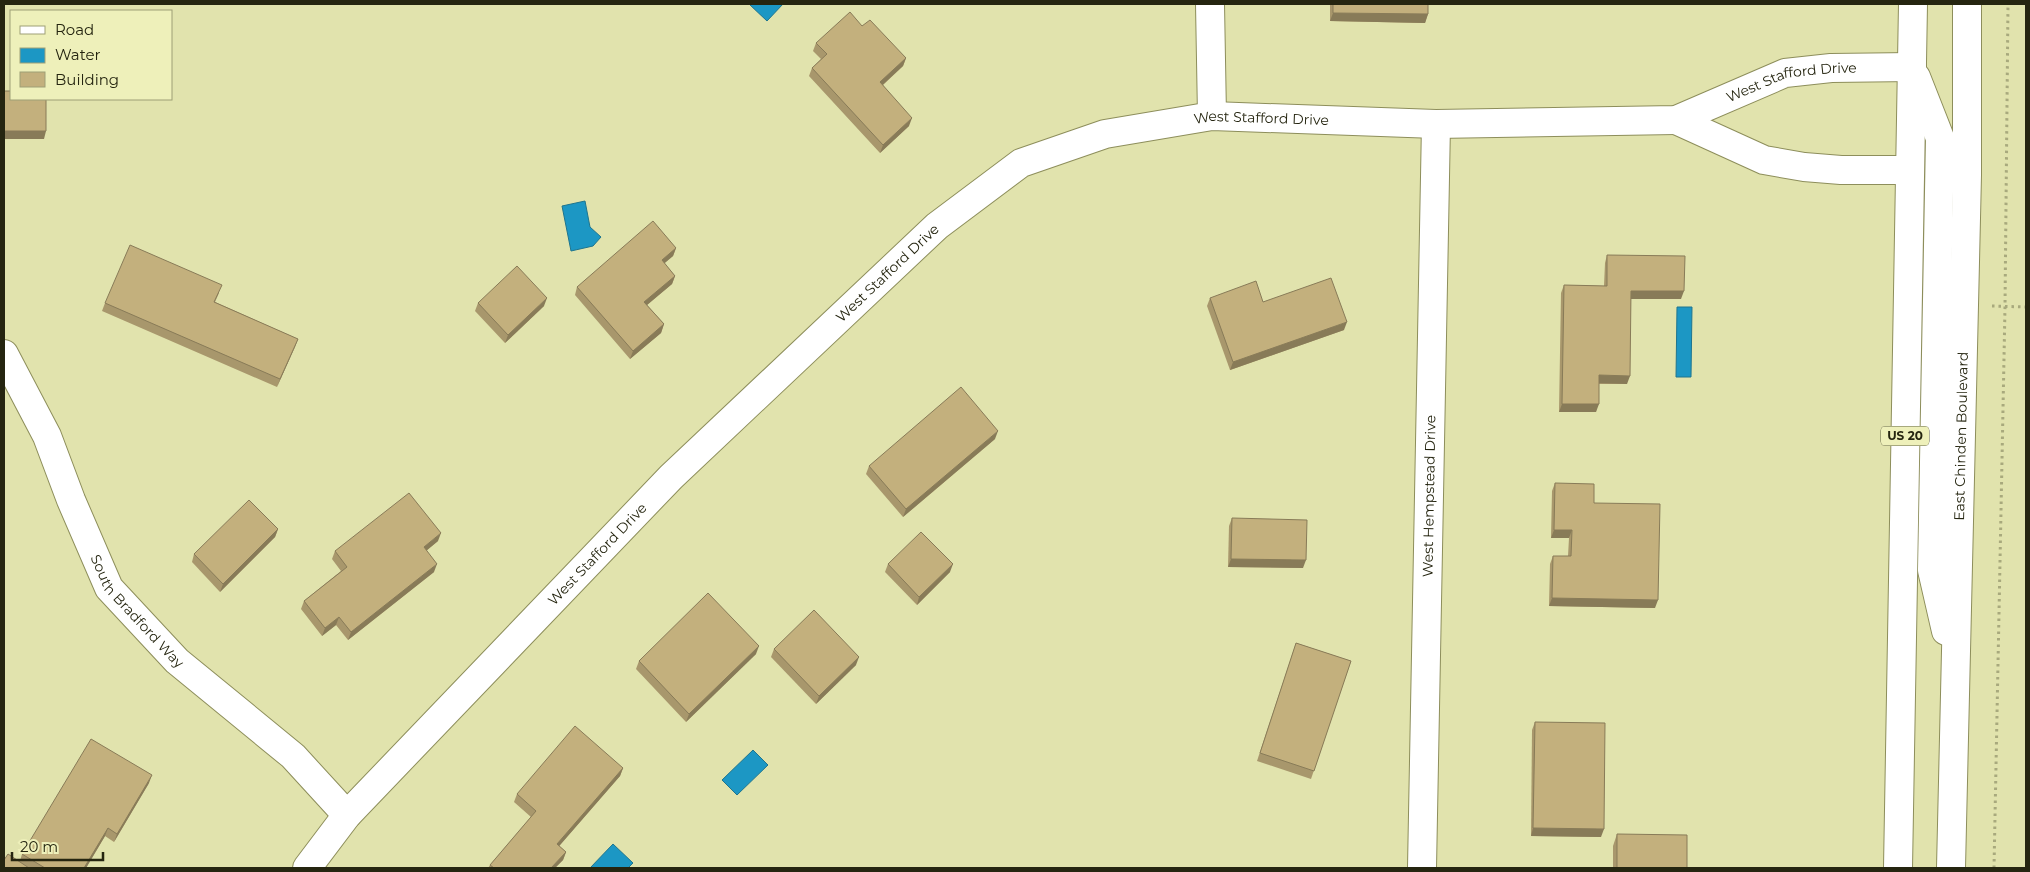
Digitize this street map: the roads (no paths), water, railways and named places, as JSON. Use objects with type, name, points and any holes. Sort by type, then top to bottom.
[{"type":"street","points":[[1210,4],[1212,116]]},
{"type":"street","name":"US 20","points":[[1898,868],[1912,4]]},
{"type":"street","name":"East Chinden Boulevard","points":[[1951,868],[1967,184],[1967,4]]},
{"type":"street","points":[[1912,67],[1940,138],[1932,570],[1955,671]]},
{"type":"street","name":"West Stafford Drive","points":[[306,868],[347,815],[671,477],[937,226],[1021,163],[1104,134],[1212,116],[1436,124],[1676,120],[1785,73],[1831,68],[1912,67]]},
{"type":"street","name":"West Stafford Drive","points":[[1676,120],[1722,143],[1764,160],[1804,167],[1841,170],[1910,170]]},
{"type":"street","name":"West Hempstead Drive","points":[[1422,868],[1436,124]]},
{"type":"street","name":"South Bradford Way","points":[[4,354],[48,436],[71,500],[109,588],[177,661],[293,756],[347,815]]},
{"type":"water","points":[[749,4],[783,4],[767,21]]},
{"type":"water","points":[[585,201],[590,227],[601,237],[593,246],[571,251],[562,206]]},
{"type":"water","points":[[1677,307],[1692,307],[1691,377],[1676,377]]},
{"type":"water","points":[[753,750],[768,765],[737,795],[722,780]]},
{"type":"water","points":[[613,844],[633,863],[628,868],[590,868]]}]
